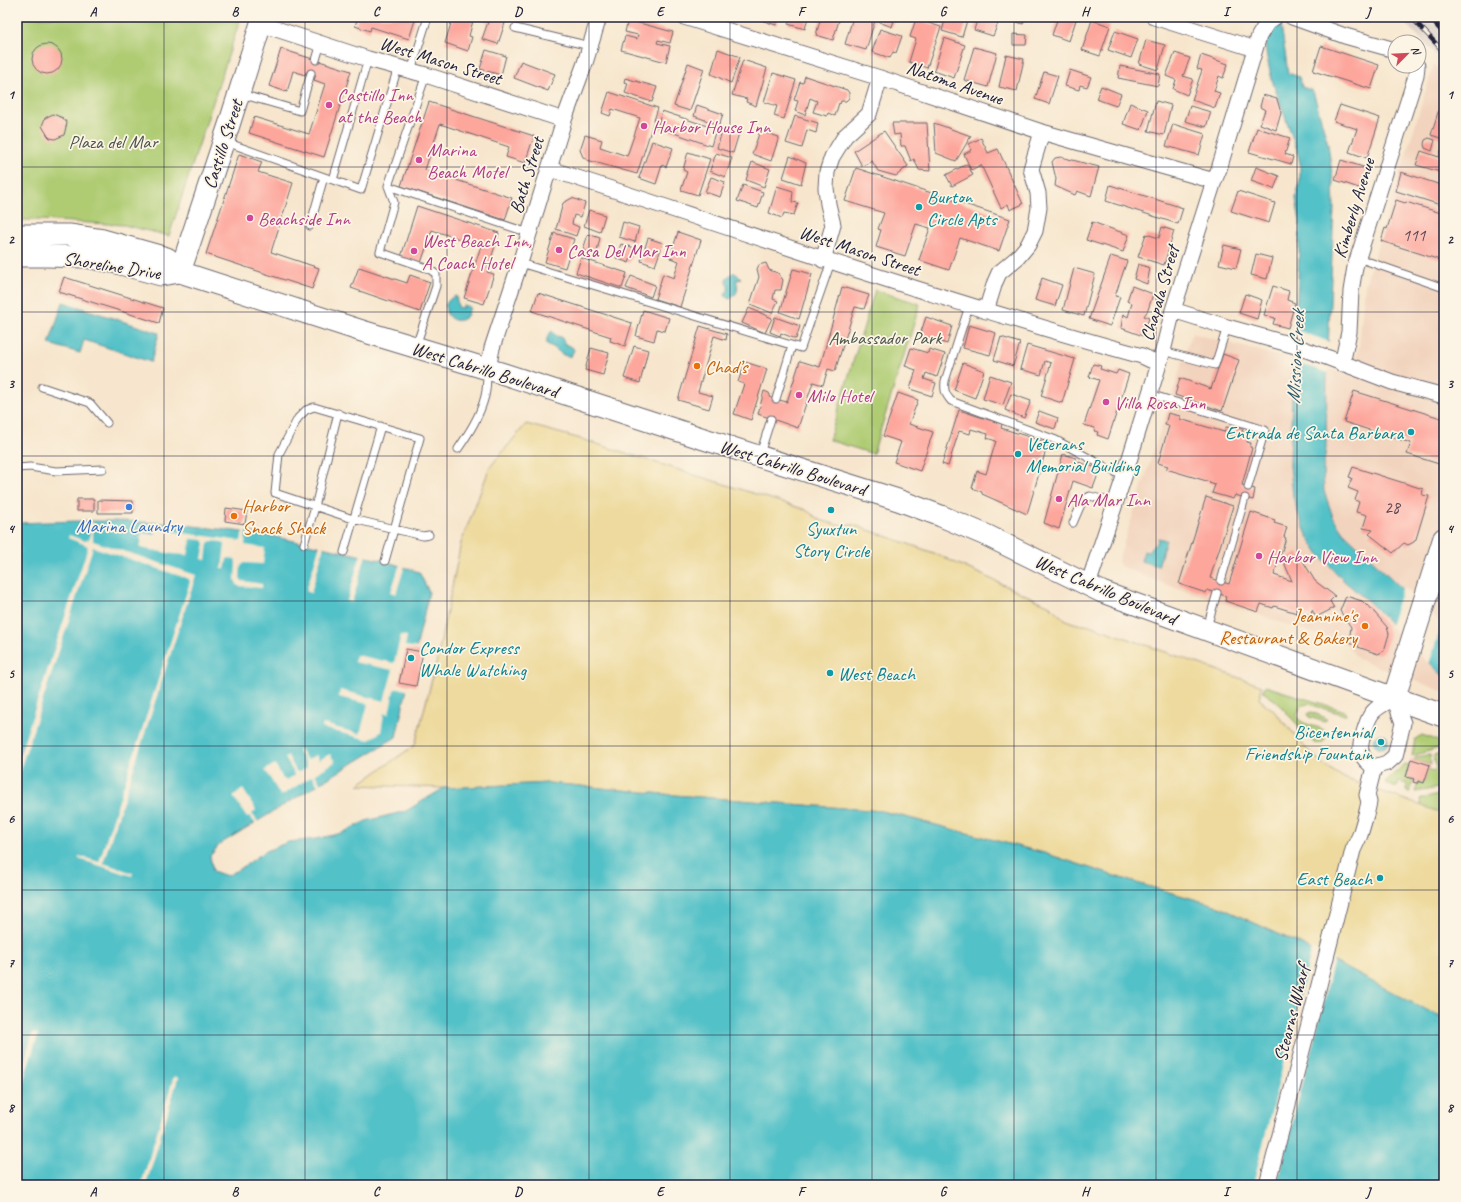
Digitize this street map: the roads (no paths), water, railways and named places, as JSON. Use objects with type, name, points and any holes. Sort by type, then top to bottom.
[{"type":"main road","name":"Castillo Street","points":[[180,272],[262,21]]},
{"type":"main road","name":"Shoreline Drive","points":[[17,235],[69,235],[104,240],[167,258],[180,272]]},
{"type":"main road","name":"Shoreline Drive","points":[[17,256],[85,257],[117,263],[161,275],[180,272]]},
{"type":"main road","name":"West Cabrillo Boulevard","points":[[180,272],[898,500],[988,536],[1102,592],[1394,698]]},
{"type":"main road","points":[[1444,539],[1394,698],[1444,716]]},
{"type":"street","name":"Bath Street","points":[[488,369],[492,348],[550,169],[564,120],[599,17]]},
{"type":"street","name":"Natoma Avenue","points":[[684,17],[880,78],[1042,132],[1214,181]]},
{"type":"street","points":[[1154,17],[1257,42]]},
{"type":"street","name":"Chapala Street","points":[[1088,585],[1116,503],[1150,394],[1173,310],[1219,169],[1257,42],[1267,23],[1274,17]]},
{"type":"street","points":[[1292,17],[1345,36],[1387,48]]},
{"type":"street","name":"West Mason Street","points":[[262,21],[368,59],[411,71],[564,120]]},
{"type":"street","name":"Kimberly Avenue","points":[[1342,364],[1349,332],[1352,283],[1358,258],[1416,74]]},
{"type":"street","points":[[827,261],[833,226],[826,188],[827,172],[832,157],[845,136],[869,114],[880,78]]},
{"type":"street","points":[[986,311],[999,273],[1018,257],[1028,245],[1034,231],[1039,208],[1038,193],[1032,168],[1042,132]]},
{"type":"street","name":"West Mason Street","points":[[550,169],[827,261],[969,306],[1142,356],[1161,358]]},
{"type":"street","points":[[1173,310],[1292,346],[1392,382],[1444,396]]},
{"type":"street","points":[[1394,698],[1403,722],[1395,756],[1386,763],[1374,767],[1363,757],[1360,749],[1360,743],[1373,712],[1394,698]]},
{"type":"street","name":"Stearns Wharf","points":[[1267,1185],[1353,850],[1368,811],[1369,802],[1367,795],[1374,767]]},
{"type":"lane","points":[[224,141],[361,190],[411,71],[428,17]]},
{"type":"lane","points":[[515,28],[590,46]]},
{"type":"lane","points":[[316,60],[321,43]]},
{"type":"lane","points":[[333,180],[368,59]]},
{"type":"lane","points":[[411,71],[388,186],[394,202],[380,252],[429,269],[436,274],[436,286],[416,347]]},
{"type":"lane","points":[[239,93],[300,111],[312,73]]},
{"type":"lane","points":[[310,226],[324,177]]},
{"type":"lane","points":[[388,186],[529,233]]},
{"type":"lane","points":[[1358,258],[1444,288]]},
{"type":"lane","points":[[520,263],[801,348],[827,261]]},
{"type":"lane","points":[[969,306],[945,381],[944,388],[946,395],[951,401],[1056,440],[1124,477]]},
{"type":"lane","points":[[1161,358],[1215,365],[1227,327]]},
{"type":"lane","points":[[776,399],[792,346]]},
{"type":"lane","points":[[458,450],[473,427],[482,405],[485,395],[488,369]]},
{"type":"lane","points":[[42,387],[90,403],[107,423]]},
{"type":"lane","points":[[1150,394],[1265,430],[1248,487]]},
{"type":"lane","points":[[385,562],[395,529],[420,438],[314,407],[306,410],[298,418],[279,454],[275,492],[353,519],[395,529],[423,536],[429,535]]},
{"type":"lane","points":[[304,544],[315,507],[338,413]]},
{"type":"lane","points":[[759,456],[770,419]]},
{"type":"lane","points":[[344,552],[381,426]]},
{"type":"lane","points":[[17,468],[30,467],[56,471],[103,469]]},
{"type":"lane","points":[[1073,523],[1082,500],[1090,496],[1116,503]]},
{"type":"lane","points":[[1221,581],[1245,498]]},
{"type":"lane","points":[[1206,630],[1217,593]]},
{"type":"water","name":"Mission Creek","points":[[1261,17],[1280,17],[1288,73],[1299,77],[1302,87],[1313,91],[1328,144],[1333,181],[1334,208],[1327,374],[1326,448],[1323,471],[1324,491],[1333,517],[1343,532],[1444,629],[1444,677],[1368,601],[1344,581],[1318,553],[1307,535],[1293,496],[1290,465],[1293,362],[1300,222],[1296,198],[1300,180],[1300,163],[1297,150],[1272,80]]},
{"type":"water","points":[[732,273],[735,273],[741,278],[736,280],[737,291],[730,299],[726,297],[725,294],[728,289],[726,279]]},
{"type":"water","points":[[456,296],[458,307],[463,308],[463,305],[470,307],[467,316],[461,320],[455,320],[447,314],[446,304],[450,299]]},
{"type":"water","points":[[63,302],[159,333],[151,362],[84,340],[80,353],[49,344]]},
{"type":"water","points":[[552,331],[556,336],[561,337],[565,344],[572,347],[574,350],[571,356],[563,355],[547,344],[549,334]]},
{"type":"water","points":[[123,521],[177,524],[267,535],[385,561],[419,572],[429,592],[396,737],[220,844],[210,856],[213,871],[227,876],[264,852],[288,842],[316,839],[342,833],[366,821],[406,811],[444,788],[549,783],[674,795],[882,811],[1044,853],[1133,882],[1215,905],[1298,943],[1444,1019],[1444,1185],[17,1185],[17,523]]},
{"type":"water","points":[[1158,538],[1166,540],[1158,566],[1141,561],[1144,551],[1147,552],[1150,550],[1150,548],[1157,543]]},
{"type":"water","name":"Bicentennial Friendship Fountain","points":[[1378,734],[1384,734],[1388,738],[1388,744],[1384,748],[1378,748],[1374,744],[1374,738]]},
{"type":"railway","points":[[1411,17],[1444,52]]},
{"type":"railway","points":[[1429,17],[1444,34]]},
{"type":"place","name":"Castillo Inn at the Beach","points":[[329,105]]},
{"type":"place","name":"Harbor House Inn","points":[[644,126]]},
{"type":"place","name":"Marina Beach Motel","points":[[419,160]]},
{"type":"place","name":"Burton Circle Apts","points":[[919,207]]},
{"type":"place","name":"Beachside Inn","points":[[250,218]]},
{"type":"place","name":"Casa Del Mar Inn","points":[[559,250]]},
{"type":"place","name":"West Beach Inn, A Coach Hotel","points":[[414,251]]},
{"type":"place","name":"Chad’s","points":[[697,366]]},
{"type":"place","name":"Milo Hotel","points":[[799,395]]},
{"type":"place","name":"Villa Rosa Inn","points":[[1106,402]]},
{"type":"place","name":"Entrada de Santa Barbara","points":[[1411,432]]},
{"type":"place","name":"Veterans Memorial Building","points":[[1018,454]]},
{"type":"place","name":"Ala Mar Inn","points":[[1059,499]]},
{"type":"place","name":"Marina Laundry","points":[[129,507]]},
{"type":"place","name":"Syuxtun Story Circle","points":[[831,510]]},
{"type":"place","name":"Harbor Snack Shack","points":[[234,516]]},
{"type":"place","name":"Harbor View Inn","points":[[1259,556]]},
{"type":"place","name":"Jeannine's Restaurant & Bakery","points":[[1365,626]]},
{"type":"place","name":"Condor Express Whale Watching","points":[[411,658]]},
{"type":"place","name":"West Beach","points":[[830,673]]},
{"type":"place","name":"Bicentennial Friendship Fountain","points":[[1381,742]]},
{"type":"place","name":"East Beach","points":[[1380,878]]},
{"type":"park label","name":"Plaza del Mar","points":[[113,141]]},
{"type":"park label","name":"Ambassador Park","points":[[885,337]]}]
